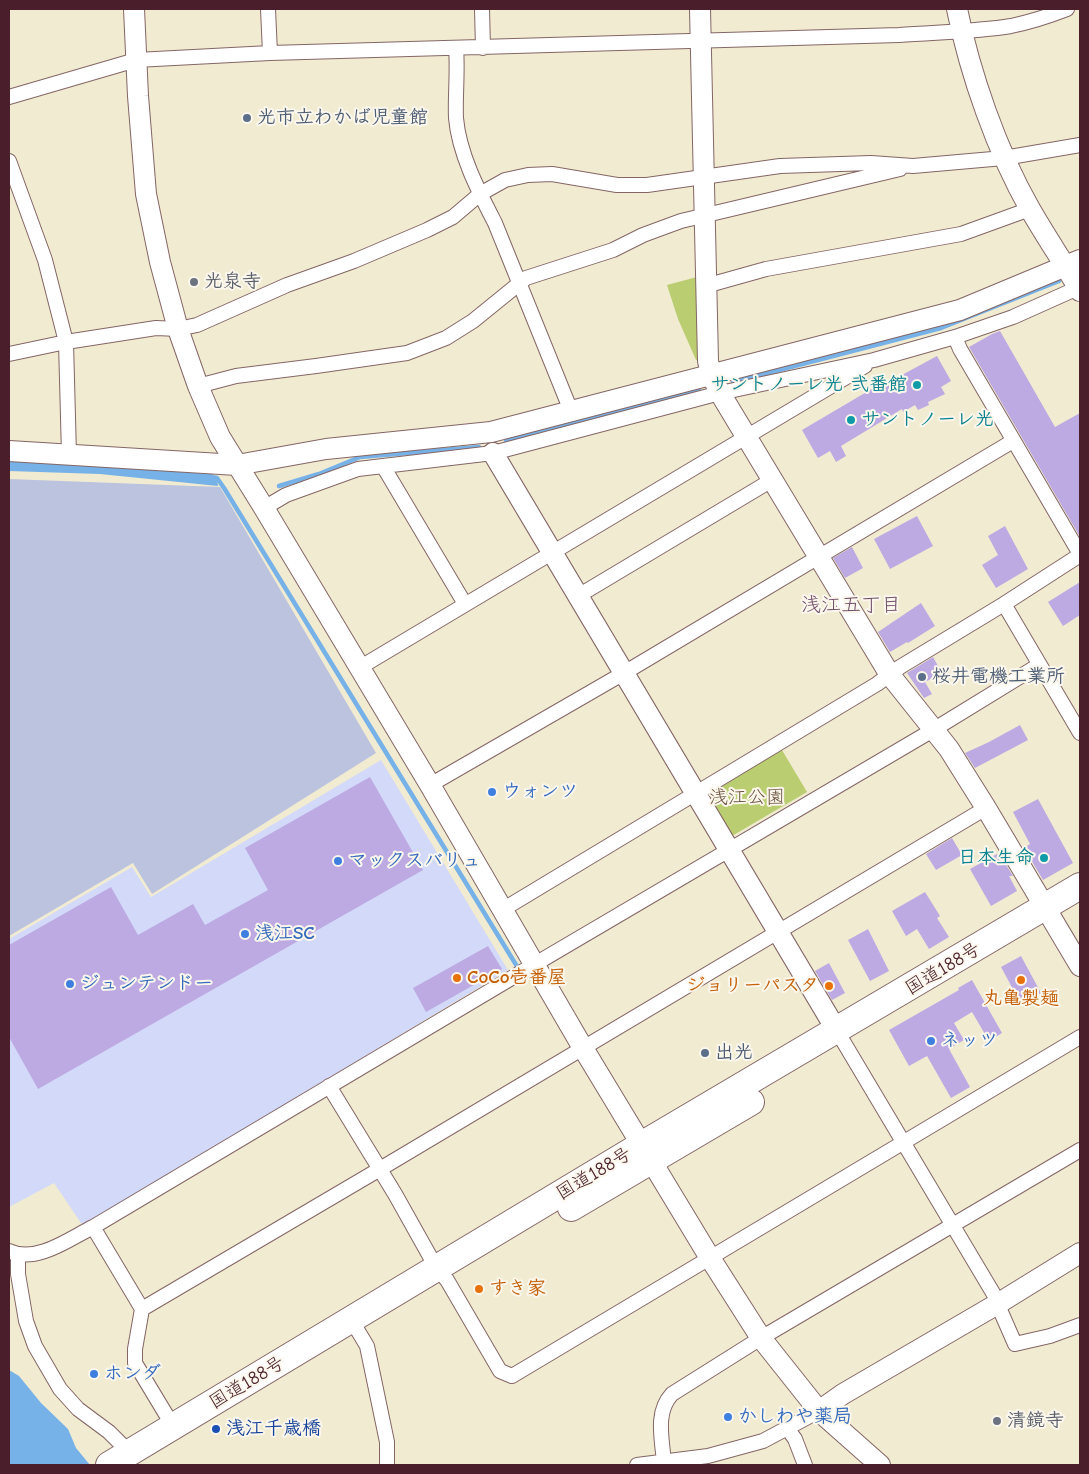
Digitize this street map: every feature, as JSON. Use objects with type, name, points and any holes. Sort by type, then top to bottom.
[{"type":"highway","name":"国道188号","points":[[128,1462],[1050,914],[1080,886]]},
{"type":"highway","name":"国道188号","points":[[1050,914],[1080,905]]},
{"type":"highway","name":"国道188号","points":[[128,1462],[174,1426],[355,1326]]},
{"type":"street","points":[[134,9],[146,194],[160,262],[178,329],[198,386],[220,437],[430,785],[502,910],[710,1258],[761,1338],[819,1411],[880,1465]]},
{"type":"street","points":[[268,9],[270,53]]},
{"type":"street","points":[[482,9],[483,48]]},
{"type":"street","points":[[700,9],[708,361],[711,374],[720,393],[890,675],[949,749],[1080,966]]},
{"type":"street","points":[[264,508],[286,495],[358,469],[494,453],[720,393],[874,360],[955,337],[1013,317],[1080,288],[1073,263],[1030,209],[1004,158],[982,98],[961,31],[957,9]]},
{"type":"street","points":[[9,97],[136,60],[270,53],[483,48],[961,31],[1011,26],[1043,18],[1067,9]]},
{"type":"street","points":[[456,48],[456,118],[460,141],[480,194],[495,223],[572,411]]},
{"type":"street","points":[[198,386],[236,376],[407,352],[446,338],[473,321],[518,282],[526,278],[613,250],[643,235],[681,221],[913,166],[1004,158],[1080,145]]},
{"type":"street","points":[[9,161],[45,260],[66,342],[69,455]]},
{"type":"street","points":[[9,354],[66,342],[156,328],[178,329],[197,325],[287,285],[354,261],[427,230],[453,217],[480,194],[505,180],[528,175],[552,174],[617,185],[647,185],[703,175],[780,166],[871,163],[913,166]]},
{"type":"street","points":[[706,284],[766,269],[961,234],[1030,209]]},
{"type":"street","points":[[9,451],[236,465],[326,449],[491,432],[960,310],[1073,263]]},
{"type":"street","points":[[502,910],[877,684],[900,667],[1080,555],[960,349],[955,337]]},
{"type":"street","points":[[359,668],[874,360]]},
{"type":"street","points":[[491,432],[494,453],[728,850],[999,1303],[1015,1344],[1050,1336],[1080,1325]]},
{"type":"street","points":[[430,785],[624,673],[1013,441]]},
{"type":"street","points":[[383,466],[465,604]]},
{"type":"street","points":[[578,596],[772,480]]},
{"type":"street","points":[[1004,604],[1080,733]]},
{"type":"street","points":[[128,1462],[109,1432],[78,1409],[60,1389],[35,1346],[26,1322],[14,1253],[42,1253],[93,1227],[933,730],[1039,665]]},
{"type":"street","points":[[142,1309],[986,808]]},
{"type":"street","points":[[330,1086],[500,1371],[512,1376],[1080,1037]]},
{"type":"street","points":[[664,1462],[660,1417],[672,1394],[761,1338],[1080,1150]]},
{"type":"street","points":[[93,1227],[142,1309],[135,1349],[135,1363],[174,1426]]},
{"type":"street","points":[[637,1465],[708,1456],[763,1441],[819,1411],[843,1394],[999,1303],[1080,1253]]},
{"type":"street","points":[[355,1326],[366,1346],[375,1381],[386,1442],[387,1465]]},
{"type":"street","points":[[787,1428],[795,1439],[805,1465]]},
{"type":"shaded area","points":[[9,479],[220,487],[376,753],[152,894],[133,863],[9,936]]},
{"type":"shaded area","points":[[381,760],[508,970],[83,1226],[54,1183],[9,1207],[9,939],[132,867],[151,897]]},
{"type":"green space","points":[[697,277],[700,359],[696,360],[678,319],[667,285]]},
{"type":"green space","name":"浅江公園","points":[[782,750],[807,792],[732,836],[707,792]]},
{"type":"water","points":[[9,461],[212,474],[217,478],[218,486],[100,474],[9,471]]},
{"type":"water","points":[[9,1370],[19,1376],[41,1403],[68,1429],[76,1448],[90,1465],[9,1465]]},
{"type":"building","points":[[1000,331],[1055,427],[1080,413],[1080,537],[969,347]]},
{"type":"building","points":[[937,356],[951,381],[941,387],[945,394],[928,402],[929,405],[918,410],[915,405],[903,412],[902,409],[841,446],[846,456],[836,462],[830,451],[818,458],[802,430],[875,387],[876,389]]},
{"type":"building","points":[[917,516],[933,546],[890,569],[874,539]]},
{"type":"building","points":[[1005,526],[1028,569],[996,588],[982,565],[998,555],[988,536]]},
{"type":"building","points":[[852,547],[863,568],[845,578],[833,558]]},
{"type":"building","points":[[1080,582],[1080,615],[1063,626],[1048,602]]},
{"type":"building","points":[[921,603],[935,626],[890,652],[878,632]]},
{"type":"building","name":"桜井電機工業所","points":[[933,657],[942,673],[925,682],[932,694],[924,698],[907,673]]},
{"type":"building","points":[[1020,725],[1028,740],[975,768],[965,753]]},
{"type":"building","points":[[370,777],[423,870],[38,1089],[9,1037],[9,945],[111,887],[138,935],[193,904],[205,925],[268,890],[245,848]]},
{"type":"building","points":[[1038,799],[1073,863],[1043,880],[1024,848],[1030,844],[1013,812]]},
{"type":"building","points":[[952,838],[962,855],[936,870],[926,854]]},
{"type":"building","points":[[997,854],[1000,861],[1003,860],[1013,876],[1009,876],[1017,891],[991,906],[970,869]]},
{"type":"building","points":[[925,892],[940,916],[937,918],[949,937],[929,949],[917,929],[906,936],[892,911]]},
{"type":"building","points":[[868,929],[889,971],[870,981],[848,940]]},
{"type":"building","points":[[488,946],[502,969],[426,1012],[413,988]]},
{"type":"building","points":[[1021,956],[1041,993],[1021,1004],[1001,967]]},
{"type":"building","points":[[829,963],[845,993],[832,1000],[815,971]]},
{"type":"building","points":[[972,980],[1002,1033],[989,1041],[972,1012],[954,1023],[964,1040],[949,1049],[970,1087],[951,1098],[927,1056],[909,1066],[889,1030],[959,990],[958,988]]},
{"type":"waterway","points":[[733,382],[941,328],[1059,281]]},
{"type":"waterway","points":[[506,441],[699,389]]},
{"type":"waterway","points":[[279,486],[319,474],[360,457],[479,447]]},
{"type":"waterway","points":[[212,477],[217,478],[224,488],[518,968]]},
{"type":"place","name":"光市立わかば児童館","points":[[247,118]]},
{"type":"place","name":"光泉寺","points":[[194,282]]},
{"type":"place","name":"サントノーレ光 弐番館","points":[[917,385]]},
{"type":"place","name":"サントノーレ光","points":[[851,420]]},
{"type":"place","name":"桜井電機工業所","points":[[922,677]]},
{"type":"place","name":"ウォンツ","points":[[492,792]]},
{"type":"place","name":"日本生命","points":[[1044,858]]},
{"type":"place","name":"マックスバリュ","points":[[338,861]]},
{"type":"place","name":"浅江SC","points":[[245,934]]},
{"type":"place","name":"CoCo壱番屋","points":[[457,978]]},
{"type":"place","name":"丸亀製麺","points":[[1021,980]]},
{"type":"place","name":"ジュンテンドー","points":[[70,984]]},
{"type":"place","name":"ジョリーパスタ","points":[[829,986]]},
{"type":"place","name":"ネッツ","points":[[931,1041]]},
{"type":"place","name":"出光","points":[[705,1053]]},
{"type":"place","name":"すき家","points":[[479,1289]]},
{"type":"place","name":"ホンダ","points":[[94,1374]]},
{"type":"place","name":"かしわや薬局","points":[[728,1417]]},
{"type":"place","name":"清鏡寺","points":[[997,1421]]},
{"type":"place","name":"浅江千歳橋","points":[[216,1429]]},
{"type":"district","name":"浅江五丁目","points":[[851,605]]}]
